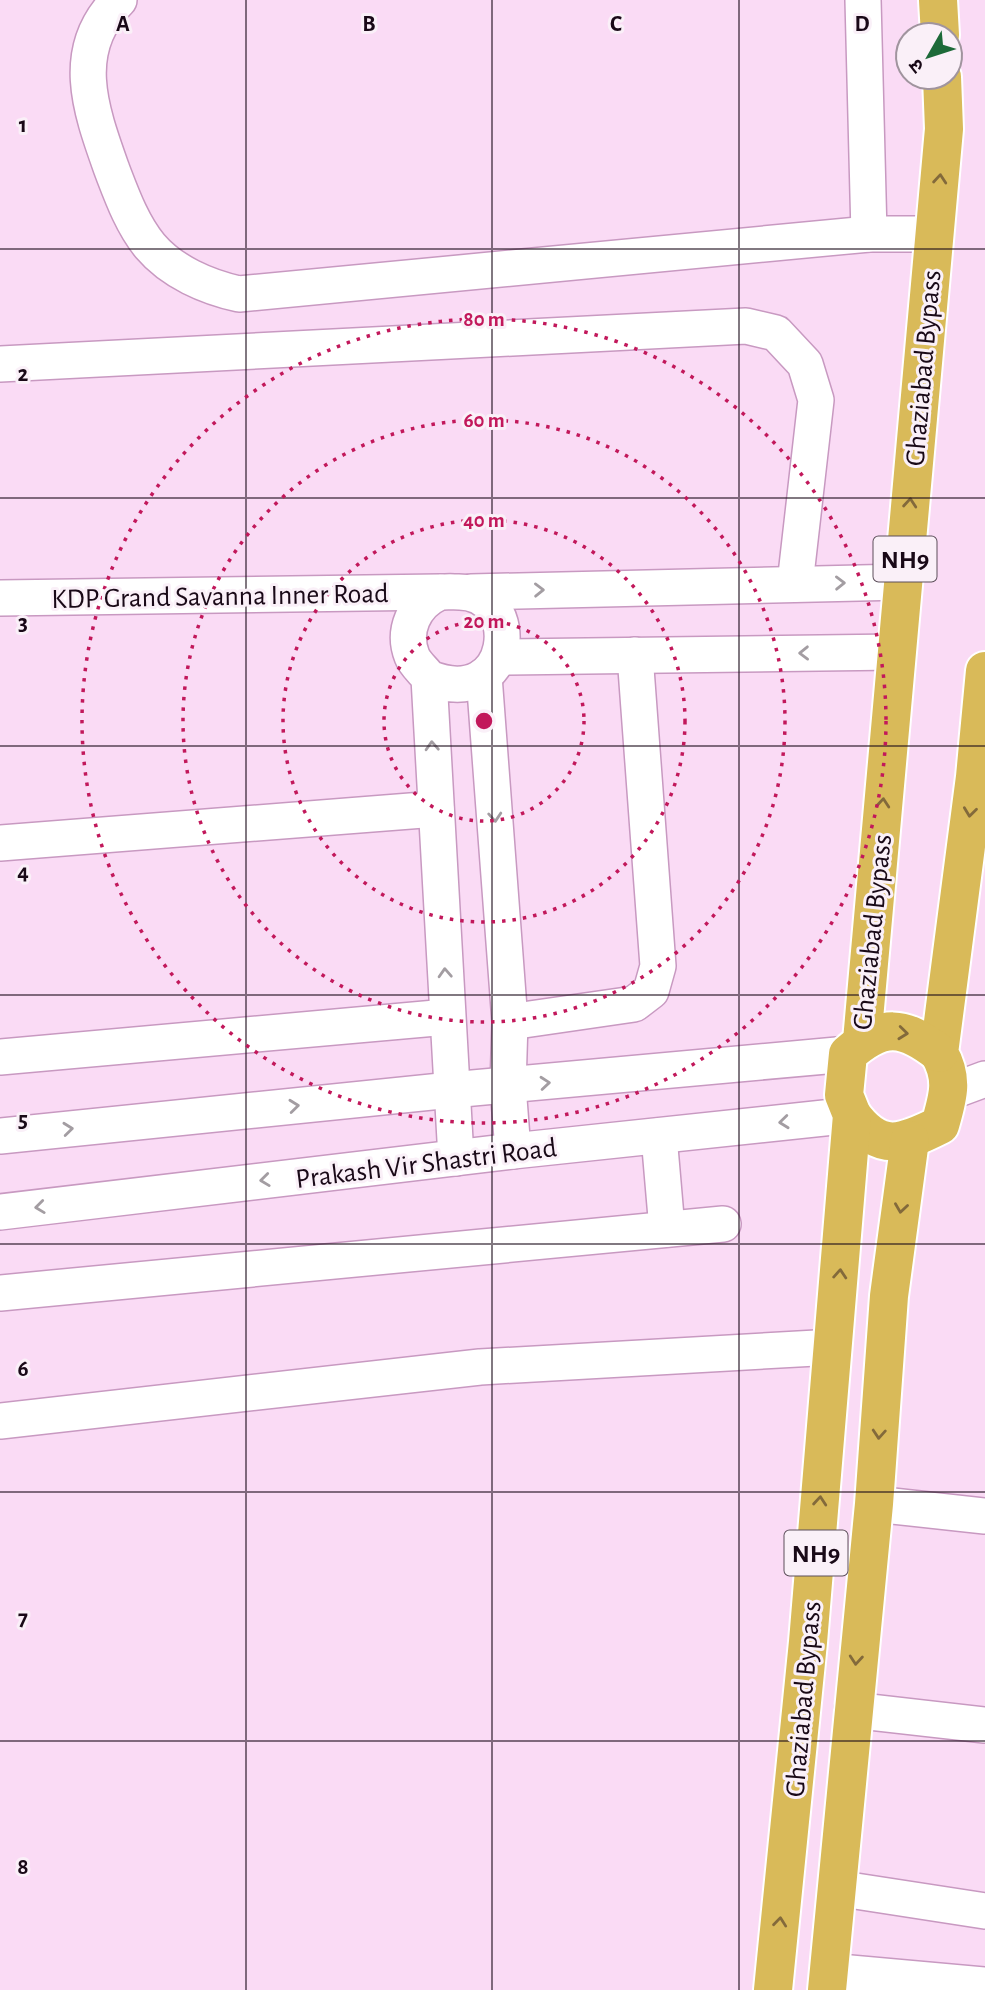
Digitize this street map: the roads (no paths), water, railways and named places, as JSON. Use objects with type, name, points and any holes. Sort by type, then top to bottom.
[{"type":"highway","points":[[938,0],[939,21]]},
{"type":"highway","name":"Ghaziabad Bypass","points":[[773,1990],[834,1347],[852,1115],[844,1095],[855,1048],[897,652],[944,129],[943,91]]},
{"type":"highway","points":[[939,1053],[985,671]]},
{"type":"highway","points":[[852,1115],[864,1131],[887,1143],[910,1140],[940,1125],[968,1085],[948,1069],[939,1053],[916,1034],[882,1031],[855,1048]]},
{"type":"highway","name":"Ghaziabad Bypass","points":[[828,1981],[873,1504],[889,1296],[910,1140]]},
{"type":"street","points":[[119,0],[104,15],[91,44],[87,79],[95,122],[127,209],[151,247],[208,287],[239,294],[869,234],[934,234]]},
{"type":"street","points":[[863,0],[869,234]]},
{"type":"street","points":[[0,364],[746,326],[776,334],[805,364],[816,400],[795,584]]},
{"type":"street","name":"KDP Grand Savanna Inner Road","points":[[0,598],[903,582]]},
{"type":"street","points":[[513,1151],[508,1086],[510,1021],[492,667],[503,631],[493,607],[456,592],[418,606],[408,631],[412,657],[429,678],[447,685],[467,685],[492,667],[635,655],[897,652]]},
{"type":"street","points":[[510,1021],[634,1004],[651,991],[658,965],[635,655]]},
{"type":"street","points":[[429,678],[456,1158]]},
{"type":"street","points":[[0,843],[436,809]]},
{"type":"street","points":[[0,1057],[447,1017]]},
{"type":"street","points":[[0,1136],[508,1086],[855,1048]]},
{"type":"street","name":"Prakash Vir Shastri Road","points":[[0,1212],[513,1151],[852,1115]]},
{"type":"street","points":[[659,1136],[667,1229]]},
{"type":"street","points":[[0,1293],[723,1224]]},
{"type":"street","points":[[0,1421],[480,1367],[834,1347]]},
{"type":"street","points":[[873,1504],[985,1516]]},
{"type":"street","points":[[852,1710],[985,1725]]},
{"type":"street","points":[[836,1888],[985,1911]]},
{"type":"street","points":[[828,1981],[985,1985]]}]
